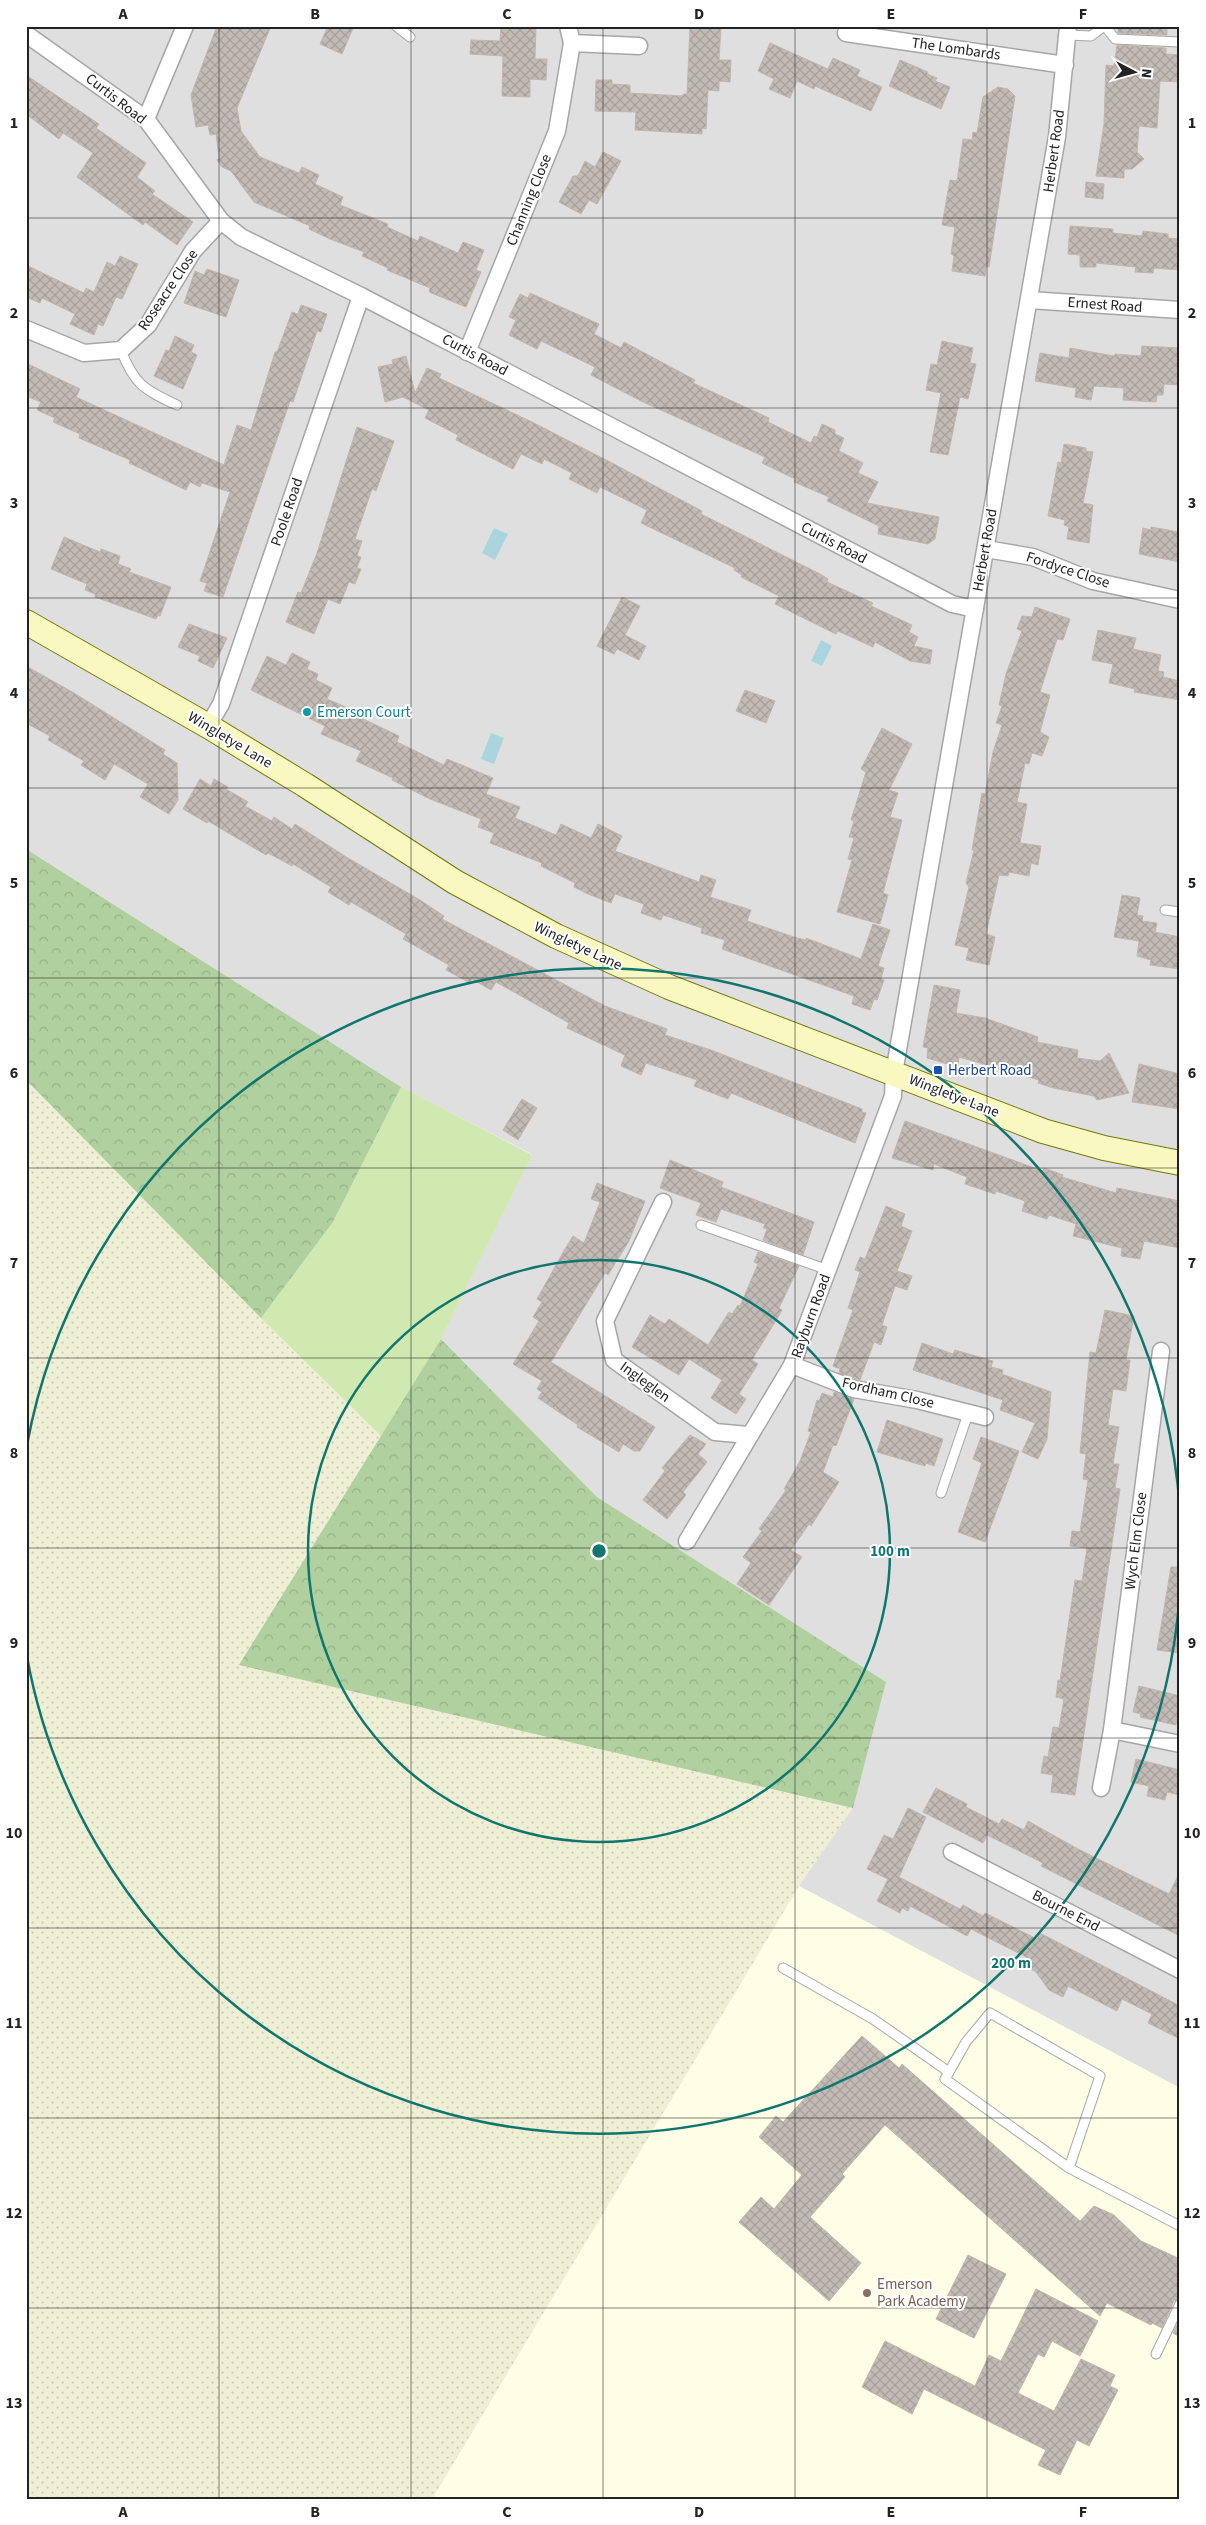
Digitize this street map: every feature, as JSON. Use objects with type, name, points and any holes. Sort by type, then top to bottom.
[{"type":"street","points":[[146,119],[185,26]]},
{"type":"street","name":"Channing Close","points":[[467,352],[557,131],[572,43],[568,26]]},
{"type":"street","name":"Herbert Road","points":[[894,1072],[1030,300],[1057,138],[1068,30]]},
{"type":"street","name":"The Lombards","points":[[846,32],[1065,65]]},
{"type":"street","name":"Curtis Road","points":[[26,34],[146,119],[221,221],[241,237],[361,296],[952,604],[975,609]]},
{"type":"street","points":[[572,43],[639,46]]},
{"type":"street","name":"Roseacre Close","points":[[121,350],[148,325],[193,251],[221,221]]},
{"type":"street","name":"Poole Road","points":[[208,726],[221,704],[361,296]]},
{"type":"street","name":"Ernest Road","points":[[1030,300],[1180,310]]},
{"type":"street","points":[[26,328],[84,353],[121,350]]},
{"type":"street","name":"Fordyce Close","points":[[986,549],[1033,557],[1093,581],[1180,600]]},
{"type":"street","name":"Wingletye Lane","points":[[26,622],[208,726],[455,882],[505,911],[616,964],[669,987],[894,1072],[1043,1131],[1104,1148],[1180,1163]]},
{"type":"street","name":"Rayburn Road","points":[[687,1541],[748,1435],[792,1365],[893,1096],[894,1072]]},
{"type":"street","name":"Ingleglen","points":[[663,1202],[605,1321],[614,1360],[715,1432],[748,1435]]},
{"type":"street","name":"Wych Elm Close","points":[[1101,1788],[1112,1730],[1160,1351]]},
{"type":"street","name":"Fordham Close","points":[[792,1365],[854,1389],[969,1411],[985,1417]]},
{"type":"street","points":[[1112,1730],[1180,1744]]},
{"type":"street","name":"Bourne End","points":[[952,1852],[1180,1970]]},
{"type":"lane","points":[[396,26],[410,36]]},
{"type":"lane","points":[[1068,30],[1091,36],[1104,26],[1115,39],[1180,42]]},
{"type":"lane","points":[[121,350],[130,373],[149,393],[177,405]]},
{"type":"lane","points":[[1165,910],[1180,912]]},
{"type":"lane","points":[[702,1225],[828,1270]]},
{"type":"lane","points":[[941,1493],[969,1411]]},
{"type":"lane","points":[[783,1968],[873,2019],[949,2072]]},
{"type":"lane","points":[[1070,2168],[1100,2076],[990,2013],[966,2042],[945,2079],[1070,2168],[1180,2226]]},
{"type":"lane","points":[[1156,2354],[1180,2304]]},
{"type":"shaded area","points":[[26,26],[1180,26],[1180,2088],[799,1886],[853,1807],[886,1682],[597,1497],[441,1339],[532,1154],[400,1087],[26,849]]},
{"type":"shaded area","points":[[26,1080],[381,1436],[240,1665],[853,1808],[799,1886],[432,2499],[26,2499]]},
{"type":"shaded area","name":"Emerson Park Academy","points":[[799,1886],[1180,2088],[1180,2499],[432,2499]]},
{"type":"green space","points":[[26,849],[401,1087],[333,1222],[261,1318],[26,1080]]},
{"type":"green space","points":[[401,1087],[532,1155],[441,1339],[381,1436],[261,1318],[333,1222]]},
{"type":"green space","points":[[441,1339],[597,1497],[886,1682],[853,1808],[239,1665]]},
{"type":"water","points":[[494,528],[508,534],[495,560],[482,553]]},
{"type":"water","points":[[821,640],[832,646],[822,666],[811,661]]},
{"type":"water","points":[[491,733],[504,738],[494,764],[481,759]]},
{"type":"building","points":[[217,26],[271,26],[237,108],[241,131],[260,157],[299,173],[302,167],[319,175],[315,184],[343,197],[340,205],[388,224],[387,227],[418,241],[420,236],[458,253],[463,242],[484,250],[476,270],[481,272],[466,307],[429,292],[430,288],[387,270],[388,268],[362,256],[364,252],[330,239],[309,229],[310,226],[254,202],[231,171],[222,167],[217,160],[219,158],[216,134],[210,135],[208,125],[196,127],[191,95]]},
{"type":"building","points":[[328,26],[354,26],[342,54],[320,44]]},
{"type":"building","points":[[501,26],[536,26],[535,59],[547,59],[546,80],[530,79],[530,97],[502,96],[503,56],[470,54],[471,40],[500,41]]},
{"type":"building","points":[[690,26],[721,26],[719,60],[731,60],[730,82],[719,81],[719,91],[708,90],[706,129],[702,128],[702,134],[635,130],[636,112],[595,111],[596,80],[612,80],[612,84],[630,85],[630,93],[683,96],[683,94],[687,94]]},
{"type":"building","points":[[1118,26],[1167,26],[1167,35],[1118,33]]},
{"type":"building","points":[[770,43],[828,69],[833,58],[860,70],[857,76],[882,87],[871,111],[815,86],[814,89],[797,81],[790,98],[769,89],[774,79],[758,71]]},
{"type":"building","points":[[1117,45],[1166,48],[1166,54],[1180,55],[1180,82],[1160,81],[1157,128],[1139,126],[1137,152],[1144,159],[1132,169],[1124,169],[1124,178],[1096,176],[1104,124],[1106,65],[1114,66]]},
{"type":"building","points":[[900,60],[928,72],[927,74],[937,78],[935,81],[950,87],[941,109],[889,86]]},
{"type":"building","points":[[26,75],[99,124],[96,128],[146,163],[137,177],[155,191],[152,194],[193,222],[177,245],[145,222],[143,225],[77,177],[93,153],[63,133],[59,139],[26,114]]},
{"type":"building","points":[[998,87],[1008,89],[1015,96],[989,267],[986,267],[985,276],[952,271],[954,256],[951,254],[955,227],[942,225],[950,180],[957,181],[963,139],[972,140],[973,132],[977,133],[983,97]]},
{"type":"building","points":[[603,152],[621,161],[597,204],[589,200],[581,214],[559,202],[573,176],[578,176],[585,161],[595,167]]},
{"type":"building","points":[[1086,182],[1104,184],[1103,199],[1085,197]]},
{"type":"building","points":[[1070,226],[1113,229],[1113,233],[1142,236],[1143,231],[1168,234],[1168,238],[1180,239],[1180,270],[1154,268],[1153,273],[1135,272],[1136,267],[1096,263],[1096,267],[1080,267],[1080,255],[1068,254]]},
{"type":"building","points":[[120,256],[138,264],[122,299],[116,297],[103,326],[98,324],[94,335],[70,324],[75,314],[42,298],[40,303],[26,297],[26,265],[84,293],[86,288],[94,292],[107,262],[115,266]]},
{"type":"building","points":[[207,269],[239,280],[226,317],[184,303],[195,271],[204,275]]},
{"type":"building","points":[[530,293],[599,324],[594,334],[621,348],[624,342],[695,380],[693,383],[769,418],[768,422],[811,443],[814,436],[817,437],[822,424],[835,430],[835,434],[844,438],[839,451],[863,463],[858,473],[878,482],[867,503],[939,517],[935,539],[928,544],[878,534],[879,526],[827,501],[829,497],[794,482],[795,479],[762,463],[765,457],[643,402],[591,375],[595,367],[541,341],[537,349],[509,335],[516,320],[509,317],[520,294],[528,298]]},
{"type":"building","points":[[301,305],[327,314],[321,332],[317,331],[293,402],[290,401],[223,597],[204,591],[207,583],[200,581],[230,492],[202,483],[200,487],[190,482],[186,490],[129,463],[130,460],[79,438],[80,434],[53,422],[55,418],[37,410],[41,402],[26,396],[26,363],[80,389],[76,397],[224,465],[237,425],[251,430],[275,352],[277,352],[292,312],[298,314]]},
{"type":"building","points":[[175,336],[194,345],[191,352],[197,355],[183,389],[154,376],[166,350],[169,351]]},
{"type":"building","points":[[942,341],[973,348],[970,363],[976,364],[968,399],[960,397],[948,455],[930,452],[941,393],[926,390],[931,364],[937,365]]},
{"type":"building","points":[[1142,346],[1180,348],[1180,385],[1164,384],[1163,395],[1157,395],[1156,402],[1123,400],[1124,388],[1094,386],[1091,400],[1075,397],[1076,388],[1035,381],[1040,353],[1069,358],[1070,348],[1114,356],[1115,354],[1141,356]]},
{"type":"building","points":[[406,356],[415,393],[427,368],[441,374],[439,378],[532,422],[612,463],[702,511],[701,514],[820,574],[828,579],[827,582],[873,603],[871,606],[912,625],[909,632],[918,637],[914,646],[932,650],[930,664],[910,661],[875,642],[873,647],[838,631],[836,634],[775,604],[779,596],[741,577],[742,575],[734,570],[735,568],[641,523],[647,510],[600,487],[597,493],[569,479],[572,473],[544,459],[542,464],[521,454],[513,469],[456,440],[458,435],[425,418],[429,410],[403,397],[385,402],[378,367],[393,364],[392,360]]},
{"type":"building","points":[[357,427],[394,441],[376,491],[372,489],[355,539],[362,541],[357,556],[361,557],[357,568],[361,569],[355,584],[349,582],[340,604],[328,599],[314,634],[286,622],[298,592],[301,593],[317,553]]},
{"type":"building","points":[[1064,444],[1086,448],[1086,451],[1093,452],[1083,503],[1093,505],[1089,543],[1067,539],[1069,527],[1064,525],[1065,520],[1048,516],[1058,462],[1061,463]]},
{"type":"building","points":[[1151,527],[1179,532],[1180,562],[1139,554],[1143,528],[1151,530]]},
{"type":"building","points":[[64,537],[100,552],[101,549],[120,556],[118,564],[131,569],[129,572],[171,587],[160,616],[158,615],[156,619],[95,597],[95,594],[85,590],[87,584],[51,569]]},
{"type":"building","points":[[622,597],[640,606],[625,635],[646,646],[639,660],[617,649],[614,654],[597,646]]},
{"type":"building","points":[[1035,607],[1070,619],[1063,640],[1057,639],[1040,692],[1050,695],[1040,732],[1049,737],[1042,756],[1032,753],[1029,764],[1025,763],[1017,802],[1027,804],[1020,843],[1041,846],[1038,865],[1031,863],[1029,876],[1009,872],[1008,876],[999,875],[986,934],[995,937],[989,965],[966,960],[969,948],[955,945],[969,887],[966,883],[974,850],[972,850],[982,793],[985,794],[993,752],[1002,725],[996,723],[1002,706],[999,705],[1006,674],[1022,631],[1017,629],[1022,616],[1032,617]]},
{"type":"building","points":[[189,624],[227,638],[213,668],[198,661],[200,656],[178,647]]},
{"type":"building","points":[[1098,630],[1136,638],[1133,649],[1161,655],[1158,671],[1164,672],[1163,677],[1180,681],[1180,700],[1134,692],[1135,689],[1109,683],[1113,664],[1092,660]]},
{"type":"building","points":[[292,653],[310,662],[307,669],[318,674],[316,680],[332,688],[327,699],[362,714],[361,718],[399,736],[397,742],[444,765],[447,759],[493,778],[486,794],[520,807],[515,818],[556,835],[561,824],[591,838],[598,824],[622,836],[615,851],[699,882],[701,875],[716,880],[710,897],[751,910],[747,921],[797,938],[806,940],[806,938],[861,959],[873,924],[890,930],[878,966],[884,968],[881,979],[884,980],[877,1000],[874,999],[870,1010],[852,1004],[854,996],[722,949],[725,940],[701,933],[702,928],[663,915],[661,920],[641,913],[644,904],[615,894],[611,903],[588,894],[574,887],[575,883],[541,866],[542,863],[490,843],[494,833],[478,827],[481,819],[430,799],[392,780],[393,778],[356,761],[361,751],[321,734],[325,726],[251,690],[267,656],[286,665]]},
{"type":"building","points":[[26,666],[74,693],[165,750],[163,754],[177,763],[178,800],[169,814],[140,797],[148,784],[114,764],[105,780],[81,765],[84,761],[48,740],[50,736],[26,723]]},
{"type":"building","points":[[745,690],[775,701],[766,723],[736,711]]},
{"type":"building","points":[[882,728],[912,744],[889,790],[898,793],[890,817],[902,820],[883,893],[888,895],[880,924],[837,912],[852,860],[848,859],[854,838],[849,837],[854,821],[851,820],[866,772],[861,769]]},
{"type":"building","points":[[200,779],[211,786],[214,779],[228,787],[226,789],[248,802],[245,806],[272,821],[274,817],[292,829],[295,824],[348,858],[420,900],[444,916],[442,919],[605,1006],[667,1029],[665,1035],[711,1050],[862,1109],[862,1112],[866,1113],[855,1143],[731,1093],[728,1099],[694,1086],[697,1080],[646,1063],[641,1075],[621,1066],[625,1055],[567,1028],[569,1023],[496,982],[491,990],[472,979],[470,983],[446,970],[449,965],[403,939],[406,934],[351,902],[349,905],[328,892],[331,887],[293,864],[292,866],[268,853],[266,855],[208,821],[207,823],[183,809]]},
{"type":"building","points":[[1122,895],[1140,898],[1137,915],[1143,916],[1142,921],[1157,923],[1155,932],[1180,937],[1180,969],[1150,965],[1151,960],[1137,956],[1139,941],[1114,937]]},
{"type":"building","points":[[934,985],[960,990],[956,1013],[985,1018],[1038,1037],[1037,1042],[1078,1050],[1077,1058],[1100,1061],[1109,1053],[1129,1093],[1097,1100],[1094,1096],[1053,1088],[1038,1083],[1039,1080],[959,1057],[958,1067],[927,1058],[928,1048],[923,1047]]},
{"type":"building","points":[[1139,1064],[1180,1074],[1180,1109],[1132,1102]]},
{"type":"building","points":[[522,1099],[537,1108],[518,1140],[503,1130]]},
{"type":"building","points":[[905,1121],[1043,1171],[1044,1168],[1063,1175],[1062,1177],[1116,1193],[1117,1188],[1180,1201],[1180,1248],[1144,1241],[1140,1259],[1121,1256],[1122,1248],[1073,1236],[1076,1224],[1049,1215],[1047,1219],[1022,1211],[1025,1201],[996,1191],[995,1194],[965,1184],[967,1177],[934,1164],[933,1170],[892,1158]]},
{"type":"building","points":[[670,1160],[723,1182],[721,1187],[814,1222],[803,1255],[763,1240],[767,1229],[763,1228],[765,1224],[721,1209],[716,1222],[696,1215],[701,1203],[660,1188]]},
{"type":"building","points":[[597,1183],[645,1201],[629,1241],[608,1275],[605,1273],[551,1362],[655,1427],[640,1451],[634,1451],[623,1444],[619,1452],[577,1427],[578,1425],[538,1398],[542,1392],[537,1389],[542,1381],[513,1364],[539,1321],[533,1317],[542,1302],[537,1299],[565,1249],[573,1236],[584,1243],[600,1202],[591,1199]]},
{"type":"building","points":[[886,1206],[905,1214],[901,1226],[912,1231],[897,1271],[912,1276],[907,1290],[895,1286],[882,1325],[887,1327],[881,1345],[874,1342],[860,1380],[839,1373],[840,1369],[833,1366],[853,1310],[848,1308],[860,1272],[855,1270],[860,1257],[865,1259]]},
{"type":"building","points":[[758,1252],[799,1266],[779,1308],[782,1310],[752,1360],[758,1364],[739,1394],[746,1399],[736,1414],[711,1398],[722,1380],[689,1359],[679,1375],[632,1347],[650,1315],[665,1324],[669,1319],[708,1345],[729,1312],[732,1314],[738,1305],[740,1306],[758,1264],[754,1262]]},
{"type":"building","points":[[1105,1310],[1134,1316],[1126,1360],[1130,1360],[1126,1391],[1113,1389],[1108,1425],[1119,1427],[1113,1464],[1119,1464],[1115,1488],[1120,1489],[1075,1795],[1051,1792],[1053,1775],[1041,1773],[1044,1756],[1048,1757],[1053,1727],[1059,1728],[1064,1699],[1056,1697],[1058,1680],[1060,1681],[1075,1580],[1082,1581],[1087,1548],[1070,1546],[1072,1531],[1080,1532],[1088,1480],[1083,1479],[1086,1454],[1080,1453],[1090,1352],[1096,1353]]},
{"type":"building","points":[[922,1343],[953,1354],[955,1350],[993,1361],[991,1367],[1003,1370],[1002,1374],[1051,1392],[1047,1439],[1038,1459],[1022,1452],[1035,1423],[1000,1410],[1003,1400],[913,1370]]},
{"type":"building","points":[[834,1392],[854,1399],[836,1446],[833,1445],[823,1472],[839,1482],[811,1526],[809,1524],[791,1550],[802,1557],[769,1605],[737,1584],[751,1563],[743,1557],[762,1531],[759,1529],[786,1490],[784,1489],[800,1461],[811,1432],[808,1431],[817,1400],[819,1401],[822,1393],[833,1397]]},
{"type":"building","points":[[887,1420],[943,1439],[934,1466],[926,1463],[925,1466],[877,1452]]},
{"type":"building","points":[[690,1435],[706,1444],[698,1454],[707,1462],[683,1492],[686,1495],[667,1519],[643,1500],[665,1471],[662,1468]]},
{"type":"building","points":[[981,1437],[1019,1451],[985,1542],[958,1532],[982,1463],[973,1459]]},
{"type":"building","points":[[1171,1567],[1180,1567],[1180,1653],[1157,1650]]},
{"type":"building","points":[[1139,1686],[1180,1696],[1176,1725],[1140,1717],[1141,1714],[1133,1712]]},
{"type":"building","points":[[1136,1759],[1180,1770],[1180,1795],[1167,1792],[1165,1800],[1147,1796],[1149,1786],[1131,1782]]},
{"type":"building","points":[[936,1788],[967,1804],[966,1807],[999,1824],[1002,1819],[1024,1830],[1028,1821],[1078,1849],[1169,1894],[1180,1872],[1180,1936],[1041,1866],[1043,1863],[987,1835],[983,1843],[923,1812]]},
{"type":"building","points":[[908,1808],[926,1817],[899,1877],[960,1909],[963,1905],[983,1916],[985,1913],[1037,1939],[1040,1933],[1180,2006],[1180,2039],[1148,2023],[1152,2014],[1122,1999],[1117,2011],[1068,1986],[1063,1997],[1049,1990],[1036,1972],[1024,1965],[1028,1958],[971,1929],[967,1936],[910,1906],[908,1911],[902,1908],[900,1913],[877,1901],[888,1879],[867,1869],[884,1835],[893,1839]]},
{"type":"building","points":[[862,2036],[899,2068],[902,2064],[1080,2221],[1094,2206],[1114,2215],[1141,2241],[1180,2259],[1180,2298],[1174,2301],[1162,2328],[1152,2323],[1151,2325],[1107,2303],[1100,2316],[885,2125],[842,2174],[845,2177],[810,2217],[861,2263],[829,2301],[739,2222],[761,2197],[774,2209],[802,2175],[759,2137],[776,2116],[783,2122]]},
{"type":"building","points":[[968,2255],[1006,2274],[974,2338],[936,2319]]},
{"type":"building","points":[[1036,2289],[1098,2321],[1080,2356],[1052,2341],[1044,2357],[1038,2354],[1018,2393],[1054,2411],[1081,2359],[1115,2375],[1110,2386],[1118,2390],[1089,2446],[1077,2440],[1060,2475],[1038,2465],[1046,2450],[924,2389],[912,2414],[862,2387],[885,2341],[975,2386],[989,2355],[1001,2361]]},
{"type":"building","points":[[1180,2319],[1180,2337],[1173,2333]]},
{"type":"place","name":"Emerson Court","points":[[307,712]]},
{"type":"place","name":"Herbert Road","points":[[938,1070]]},
{"type":"place","name":"Emerson Park Academy","points":[[867,2293]]}]
